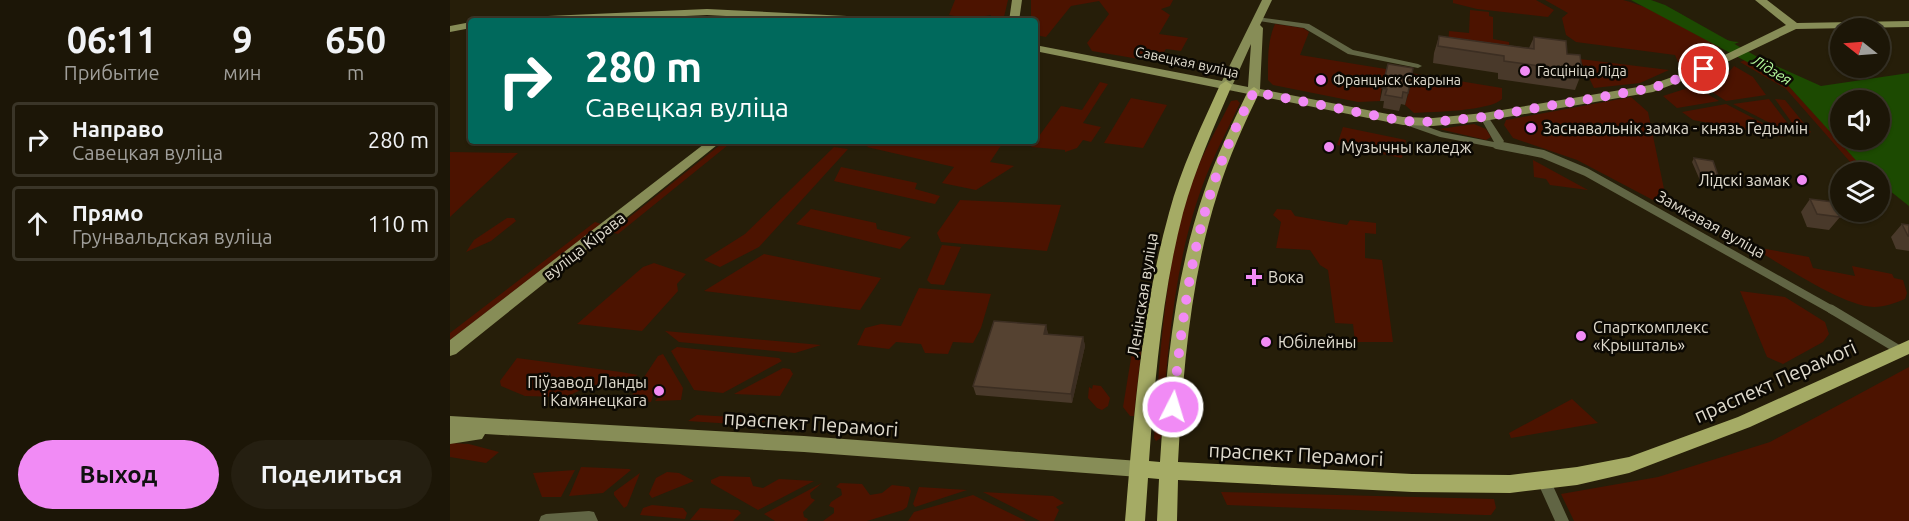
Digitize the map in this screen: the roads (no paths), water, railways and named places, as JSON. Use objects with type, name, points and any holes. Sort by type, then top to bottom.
[{"type":"main road","points":[[1014,18],[1017,0]]},
{"type":"main road","points":[[1226,86],[1267,0]]},
{"type":"main road","points":[[1760,0],[1794,26],[1909,24]]},
{"type":"main road","points":[[572,18],[707,12],[828,18]]},
{"type":"main road","points":[[1167,521],[1168,470],[1181,328],[1199,226],[1218,168],[1254,92],[1259,20]]},
{"type":"main road","points":[[450,29],[468,26]]},
{"type":"main road","name":"Савецкая вуліца","points":[[1038,49],[1403,121],[1433,122],[1484,117],[1653,88],[1746,50],[1794,26]]},
{"type":"main road","name":"Ленінская вуліца","points":[[1135,521],[1154,323],[1164,264],[1190,166],[1226,86]]},
{"type":"main road","name":"вуліца Кірава","points":[[450,349],[712,144]]},
{"type":"main road","name":"праспект Перамогі","points":[[450,424],[804,444],[1139,469],[1412,483],[1510,484],[1544,481],[1629,465],[1744,422],[1905,349]]},
{"type":"main road","name":"праспект Перамогі","points":[[450,436],[512,428]]},
{"type":"street","points":[[1259,20],[1311,28],[1351,52],[1418,66]]},
{"type":"street","points":[[1484,117],[1499,141],[1497,145]]},
{"type":"street","name":"Замкавая вуліца","points":[[1403,121],[1440,134],[1497,145],[1517,146],[1579,168],[1905,349]]},
{"type":"street","points":[[1544,481],[1562,521]]},
{"type":"street","points":[[546,521],[588,517],[591,521]]},
{"type":"water","points":[[1639,0],[1666,7],[1716,35],[1739,42],[1725,48],[1725,44],[1655,5]]},
{"type":"water","points":[[1749,56],[1754,56],[1821,86],[1890,78],[1890,76],[1909,73],[1909,206],[1890,191],[1890,162],[1857,162],[1847,150],[1890,150],[1890,90],[1830,90],[1830,132],[1785,82]]},
{"type":"waterway","name":"Лідзея","points":[[1638,0],[1660,8],[1771,69]]},
{"type":"place","name":"Гасцініца Ліда","points":[[1525,71]]},
{"type":"place","name":"Францыск Скарына","points":[[1321,80]]},
{"type":"place","name":"Заснавальнік замка - князь Гедымін","points":[[1531,128]]},
{"type":"place","name":"Музычны каледж","points":[[1329,147]]},
{"type":"place","name":"Лідскі замак","points":[[1802,180]]},
{"type":"place","name":"Вока","points":[[1254,277]]},
{"type":"place","name":"Спарткомплекс «Крышталь»","points":[[1581,336]]},
{"type":"place","name":"Юбілейны","points":[[1266,342]]},
{"type":"place","name":"Піўзавод Ланды і Камянецкага","points":[[659,391]]}]
